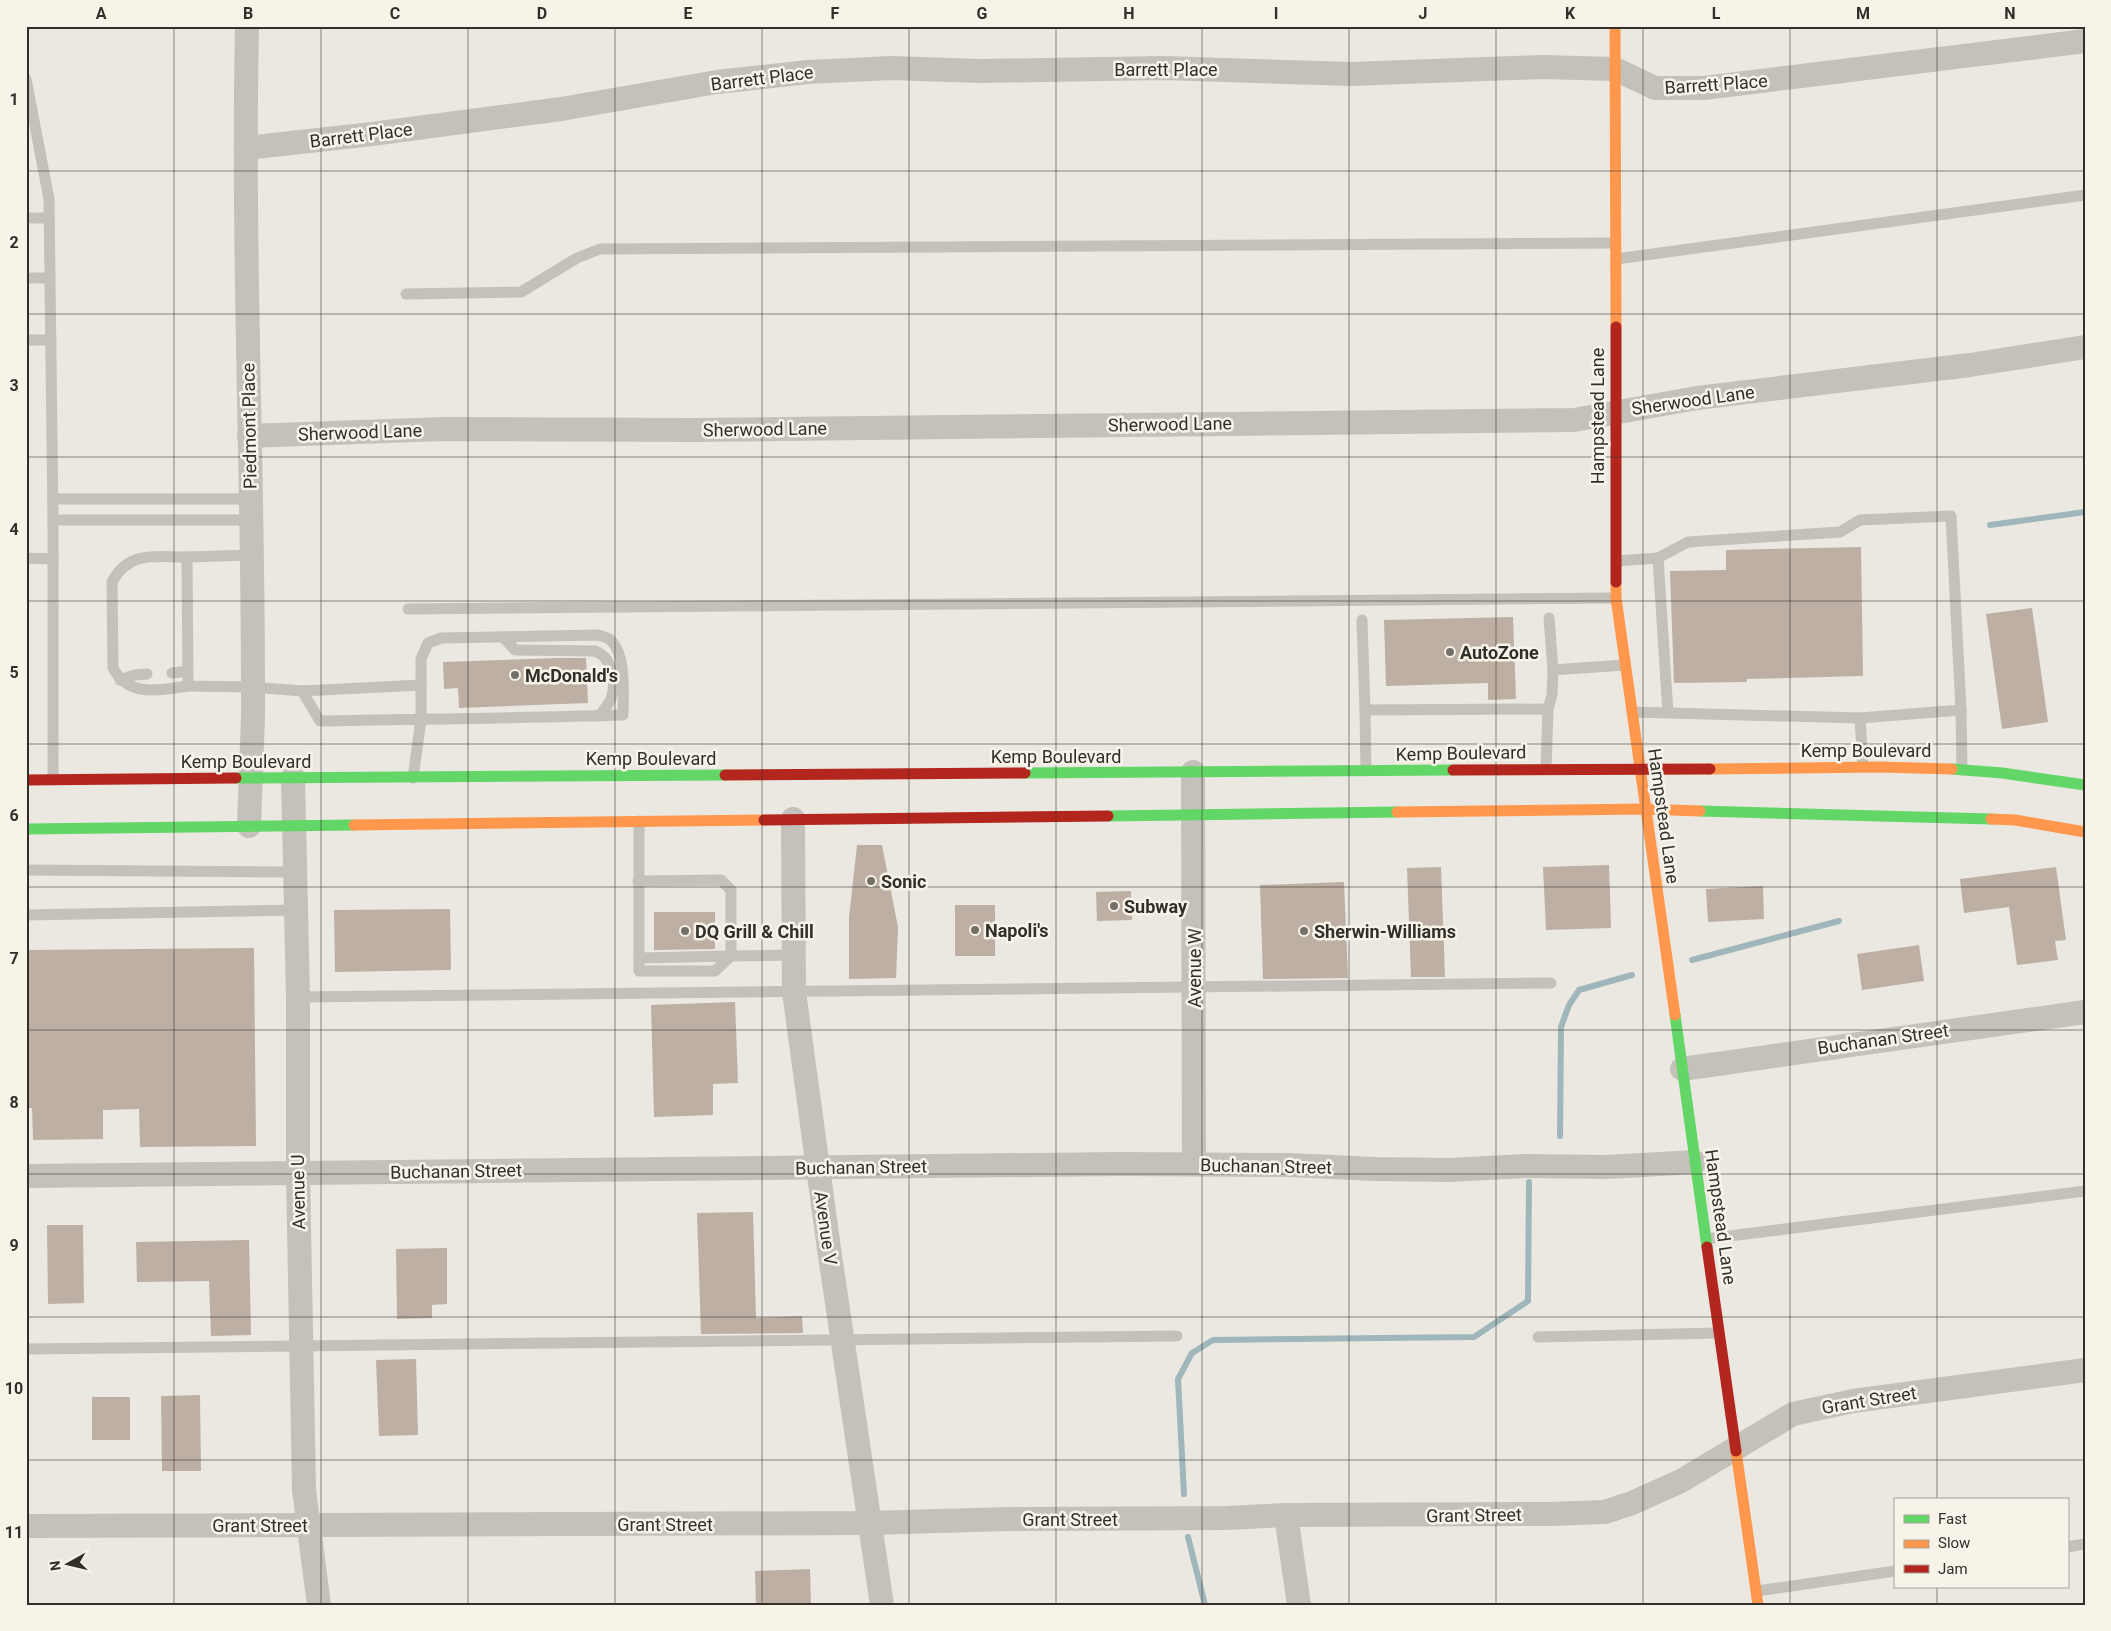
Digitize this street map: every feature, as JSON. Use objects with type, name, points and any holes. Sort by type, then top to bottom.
[{"type":"main road","name":"Hampstead Lane","points":[[1616,26],[1616,598],[1758,1605]]},
{"type":"main road","name":"Kemp Boulevard","points":[[26,780],[250,778],[795,779],[1193,772],[1640,770],[1862,766],[1930,767],[1999,772],[2085,785]]},
{"type":"main road","points":[[26,828],[639,821],[794,815],[1193,814],[1645,809],[2015,820],[2085,832]]},
{"type":"street","name":"Piedmont Place","points":[[246,26],[251,687],[253,716],[249,826]]},
{"type":"street","name":"Barrett Place","points":[[246,148],[372,134],[561,109],[717,82],[808,72],[892,68],[979,71],[1163,68],[1351,74],[1542,67],[1616,70],[1655,88],[1704,88],[2085,41]]},
{"type":"street","name":"Sherwood Lane","points":[[249,436],[445,429],[694,430],[1574,420],[1697,398],[1970,365],[2085,347]]},
{"type":"street","name":"Avenue W","points":[[1193,772],[1194,1164]]},
{"type":"street","name":"Avenue U","points":[[293,778],[298,998],[298,1173],[304,1490],[307,1525],[319,1605]]},
{"type":"street","name":"Avenue V","points":[[794,815],[794,992],[842,1341],[882,1605]]},
{"type":"street","name":"Buchanan Street","points":[[1682,1069],[2085,1012]]},
{"type":"street","name":"Buchanan Street","points":[[26,1176],[1194,1164],[1449,1170],[1525,1166],[1607,1167],[1695,1162]]},
{"type":"street","name":"Grant Street","points":[[26,1526],[869,1523],[1018,1519],[1605,1512],[1632,1503],[1681,1480],[1793,1414],[1821,1407],[2085,1370]]},
{"type":"street","points":[[1286,1515],[1299,1605]]},
{"type":"lane","points":[[26,79],[49,199],[53,520],[53,780]]},
{"type":"lane","points":[[1615,259],[2085,195]]},
{"type":"lane","points":[[26,218],[49,218]]},
{"type":"lane","points":[[406,294],[521,292],[577,258],[600,249],[1615,243]]},
{"type":"lane","points":[[26,278],[50,278]]},
{"type":"lane","points":[[26,340],[51,340]]},
{"type":"lane","points":[[52,499],[250,509]]},
{"type":"lane","points":[[53,520],[250,509]]},
{"type":"lane","points":[[1616,561],[1658,558],[1688,542],[1840,532],[1860,520],[1951,516],[1961,710],[1962,770]]},
{"type":"lane","points":[[251,555],[144,557],[134,559],[118,572],[112,582],[113,668],[120,680],[134,688],[159,690],[188,686],[251,687],[302,691],[421,686]]},
{"type":"lane","points":[[187,557],[188,686]]},
{"type":"lane","points":[[26,558],[53,559]]},
{"type":"lane","points":[[1658,558],[1668,713]]},
{"type":"lane","points":[[408,609],[1616,598]]},
{"type":"lane","points":[[1546,769],[1548,709],[1552,695],[1553,670],[1550,618]]},
{"type":"lane","points":[[1362,620],[1366,772]]},
{"type":"lane","points":[[302,691],[320,722],[421,719],[623,715],[623,669],[610,639],[598,635],[503,636],[441,638],[428,643],[421,659],[421,719],[413,778]]},
{"type":"lane","points":[[503,636],[515,650],[594,651],[603,654],[609,662],[613,674],[612,692],[610,700],[599,716]]},
{"type":"lane","points":[[1553,670],[1625,665]]},
{"type":"lane","points":[[172,673],[188,671]]},
{"type":"lane","points":[[120,680],[135,675],[147,674]]},
{"type":"lane","points":[[1365,710],[1548,709]]},
{"type":"lane","points":[[1632,712],[1860,718],[1961,710]]},
{"type":"lane","points":[[1860,718],[1862,766]]},
{"type":"lane","points":[[639,821],[639,971],[714,971],[731,956],[794,955]]},
{"type":"lane","points":[[26,870],[295,872]]},
{"type":"lane","points":[[638,881],[721,880],[731,890],[731,956]]},
{"type":"lane","points":[[26,915],[296,910]]},
{"type":"lane","points":[[298,998],[1551,983]]},
{"type":"lane","points":[[1706,1240],[2085,1192]]},
{"type":"lane","points":[[1538,1337],[1719,1333]]},
{"type":"lane","points":[[26,1349],[1178,1336]]},
{"type":"lane","points":[[2068,1547],[2085,1544]]},
{"type":"lane","points":[[1756,1591],[1894,1571]]},
{"type":"building","points":[[1861,547],[1863,676],[1747,679],[1747,682],[1674,683],[1670,571],[1726,570],[1726,550]]},
{"type":"building","points":[[2032,608],[2048,722],[2002,729],[1986,614]]},
{"type":"building","name":"AutoZone","points":[[1513,617],[1516,699],[1488,700],[1488,683],[1386,686],[1384,620]]},
{"type":"building","name":"McDonald's","points":[[586,658],[588,703],[459,708],[458,688],[444,689],[443,662]]},
{"type":"building","name":"Sonic","points":[[857,845],[882,845],[898,927],[896,978],[849,979],[849,917]]},
{"type":"building","points":[[1609,865],[1611,928],[1546,930],[1543,867]]},
{"type":"building","points":[[1441,867],[1445,977],[1411,977],[1407,868]]},
{"type":"building","points":[[2056,867],[2066,940],[2055,941],[2058,960],[2017,965],[2009,907],[1964,913],[1960,879]]},
{"type":"building","name":"Sherwin-Williams","points":[[1344,882],[1348,978],[1263,979],[1260,885]]},
{"type":"building","points":[[1763,886],[1764,919],[1708,922],[1706,889]]},
{"type":"building","name":"Subway","points":[[1131,891],[1132,920],[1097,921],[1096,892]]},
{"type":"building","name":"Napoli's","points":[[955,905],[995,905],[995,956],[955,956]]},
{"type":"building","points":[[450,909],[451,970],[335,972],[334,910]]},
{"type":"building","name":"DQ Grill & Chill","points":[[654,912],[715,912],[715,949],[654,950]]},
{"type":"building","points":[[1919,945],[1924,981],[1862,990],[1857,954]]},
{"type":"building","points":[[254,948],[256,1146],[140,1147],[139,1109],[103,1110],[103,1139],[33,1140],[32,1108],[26,1108],[26,950]]},
{"type":"building","points":[[735,1002],[738,1083],[713,1084],[713,1115],[654,1117],[651,1005]]},
{"type":"building","points":[[753,1212],[756,1318],[802,1316],[803,1333],[701,1334],[697,1213]]},
{"type":"building","points":[[47,1225],[83,1225],[84,1303],[48,1304]]},
{"type":"building","points":[[249,1240],[251,1335],[211,1336],[209,1281],[137,1282],[136,1242]]},
{"type":"building","points":[[447,1248],[447,1304],[432,1305],[432,1318],[397,1319],[396,1249]]},
{"type":"building","points":[[416,1359],[418,1435],[379,1436],[376,1360]]},
{"type":"building","points":[[200,1395],[201,1471],[162,1471],[161,1396]]},
{"type":"building","points":[[92,1397],[130,1397],[130,1440],[92,1440]]},
{"type":"building","points":[[810,1569],[811,1605],[756,1605],[755,1571]]},
{"type":"waterway","points":[[1990,525],[2085,512]]},
{"type":"waterway","points":[[1692,960],[1839,921]]},
{"type":"waterway","points":[[1560,1136],[1561,1027],[1569,1005],[1579,990],[1632,975]]},
{"type":"waterway","points":[[1184,1494],[1178,1379],[1192,1353],[1213,1340],[1474,1337],[1528,1301],[1529,1182]]},
{"type":"waterway","points":[[1188,1537],[1205,1605]]},
{"type":"traffic: fast","points":[[1952,769],[2002,773],[2085,785]]},
{"type":"traffic: fast","points":[[1025,773],[1453,770]]},
{"type":"traffic: fast","points":[[236,778],[725,775]]},
{"type":"traffic: fast","points":[[1700,811],[1991,819]]},
{"type":"traffic: fast","points":[[1108,816],[1397,812]]},
{"type":"traffic: fast","points":[[26,829],[354,825]]},
{"type":"traffic: fast","points":[[1675,1015],[1707,1247]]},
{"type":"traffic: slow","points":[[1615,26],[1616,327]]},
{"type":"traffic: slow","points":[[1616,582],[1616,598],[1675,1015]]},
{"type":"traffic: slow","points":[[1710,769],[1879,767],[1952,769]]},
{"type":"traffic: slow","points":[[1397,812],[1645,809],[1700,811]]},
{"type":"traffic: slow","points":[[1991,819],[2015,820],[2085,832]]},
{"type":"traffic: slow","points":[[354,825],[764,820]]},
{"type":"traffic: slow","points":[[1736,1451],[1758,1605]]},
{"type":"traffic: jam","points":[[1616,327],[1616,582]]},
{"type":"traffic: jam","points":[[1453,770],[1710,769]]},
{"type":"traffic: jam","points":[[725,775],[1025,773]]},
{"type":"traffic: jam","points":[[26,780],[236,778]]},
{"type":"traffic: jam","points":[[764,820],[1108,816]]},
{"type":"traffic: jam","points":[[1707,1247],[1736,1451]]},
{"type":"place","name":"AutoZone","points":[[1450,652]]},
{"type":"place","name":"McDonald's","points":[[515,675]]},
{"type":"place","name":"Sonic","points":[[871,881]]},
{"type":"place","name":"Subway","points":[[1114,906]]},
{"type":"place","name":"Napoli's","points":[[975,930]]},
{"type":"place","name":"DQ Grill & Chill","points":[[685,931]]},
{"type":"place","name":"Sherwin-Williams","points":[[1304,931]]}]
